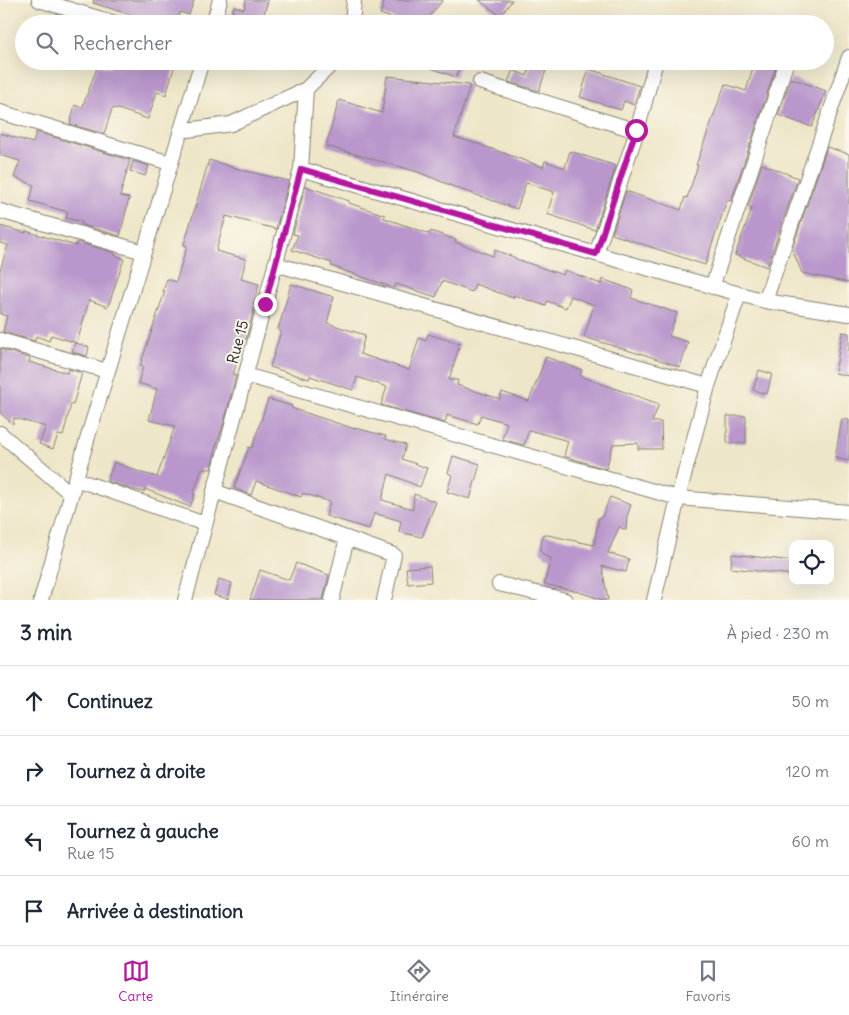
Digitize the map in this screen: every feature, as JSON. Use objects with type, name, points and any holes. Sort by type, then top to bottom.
[{"type":"street","points":[[39,0],[88,15]]},
{"type":"street","points":[[216,15],[220,0]]},
{"type":"street","points":[[353,15],[354,0]]},
{"type":"street","points":[[765,301],[849,57]]},
{"type":"street","points":[[41,600],[107,371],[199,70]]},
{"type":"street","points":[[180,131],[231,124],[306,89],[326,70]]},
{"type":"street","points":[[596,254],[653,70]]},
{"type":"street","points":[[712,287],[784,70]]},
{"type":"street","points":[[480,82],[636,130]]},
{"type":"street","name":"Rue 15","points":[[185,600],[301,169],[306,89]]},
{"type":"street","points":[[0,112],[170,163]]},
{"type":"street","points":[[301,169],[738,294],[765,301],[849,314]]},
{"type":"street","points":[[0,212],[144,252]]},
{"type":"street","points":[[275,264],[708,386]]},
{"type":"street","points":[[654,600],[678,498],[708,386],[738,294]]},
{"type":"street","points":[[0,340],[107,371]]},
{"type":"street","points":[[246,375],[678,498],[849,512]]},
{"type":"street","points":[[0,433],[71,494]]},
{"type":"street","points":[[76,479],[206,524]]},
{"type":"street","points":[[214,491],[394,555],[384,600]]},
{"type":"street","points":[[332,600],[348,538]]},
{"type":"street","points":[[498,584],[565,600]]},
{"type":"building","points":[[94,0],[194,0],[189,15],[180,12],[179,15],[132,15],[93,3]]},
{"type":"building","points":[[246,0],[268,0],[264,15],[232,15],[234,6],[244,9]]},
{"type":"building","points":[[385,0],[443,0],[430,15],[380,14]]},
{"type":"building","points":[[479,0],[512,0],[502,15]]},
{"type":"building","points":[[96,70],[173,70],[166,95],[157,92],[148,119],[115,108],[112,109],[104,134],[70,124],[75,105],[82,108]]},
{"type":"building","points":[[436,70],[459,70],[456,77]]},
{"type":"building","points":[[513,70],[527,76],[529,70],[546,70],[539,91],[508,82]]},
{"type":"building","points":[[589,70],[640,86],[634,105],[624,101],[621,110],[580,97]]},
{"type":"building","points":[[752,70],[775,70],[731,201],[727,200],[705,265],[612,234],[626,191],[681,210],[685,197],[687,198],[698,165],[696,165],[725,84],[746,91]]},
{"type":"building","points":[[387,76],[470,85],[454,137],[543,167],[545,161],[565,168],[570,151],[616,166],[595,230],[547,214],[554,192],[526,183],[517,209],[418,172],[326,146],[339,100],[382,113]]},
{"type":"building","points":[[791,78],[826,91],[812,127],[778,115]]},
{"type":"building","points":[[36,132],[130,160],[120,196],[129,198],[120,236],[82,225],[82,222],[66,218],[68,212],[30,201],[34,185],[14,177],[20,161],[0,155],[0,133],[33,143]]},
{"type":"building","points":[[827,147],[849,154],[849,283],[802,273],[792,249]]},
{"type":"building","points":[[209,160],[289,181],[276,229],[226,216],[216,251],[246,259],[241,279],[259,284],[246,339],[244,339],[233,374],[236,375],[211,469],[202,469],[190,507],[145,489],[144,492],[107,481],[114,462],[157,477],[175,426],[149,420],[157,389],[138,383],[143,367],[140,366],[165,291],[163,291],[167,279],[176,282],[187,246],[184,245]]},
{"type":"building","points":[[133,161],[149,166],[145,176],[130,171]]},
{"type":"building","points":[[762,164],[798,178],[767,267],[735,255],[752,209],[748,207]]},
{"type":"building","points":[[305,186],[385,215],[384,218],[430,234],[431,231],[493,256],[495,250],[563,275],[565,270],[601,284],[602,279],[633,290],[631,298],[677,313],[669,336],[688,342],[680,367],[584,337],[594,305],[571,296],[566,308],[547,301],[546,306],[514,295],[513,298],[475,284],[472,292],[442,281],[436,297],[396,284],[394,288],[331,266],[332,263],[292,250],[298,235],[293,234]]},
{"type":"building","points":[[0,226],[26,233],[26,231],[76,246],[77,242],[115,253],[115,255],[124,259],[108,307],[89,300],[77,343],[51,335],[49,341],[36,336],[35,341],[3,332],[7,316],[0,314],[0,270],[8,245],[0,243]]},
{"type":"building","points":[[291,284],[334,297],[327,323],[365,335],[360,354],[409,370],[419,338],[426,341],[428,334],[460,344],[449,380],[458,380],[457,385],[500,399],[502,392],[529,401],[546,357],[582,370],[580,376],[659,404],[652,422],[661,422],[662,449],[638,449],[638,443],[613,444],[606,469],[564,456],[568,441],[529,430],[524,445],[502,439],[507,423],[481,415],[478,424],[447,415],[445,423],[381,405],[387,387],[357,377],[353,390],[310,376],[309,379],[270,367],[281,331],[278,330]]},
{"type":"building","points":[[842,332],[849,333],[849,376],[835,373]]},
{"type":"building","points":[[75,343],[89,347],[87,356],[72,352]]},
{"type":"building","points":[[0,349],[30,358],[29,362],[67,373],[68,369],[82,373],[73,405],[71,404],[63,436],[58,435],[53,449],[39,444],[46,427],[14,418],[13,424],[0,413]]},
{"type":"building","points":[[759,370],[772,374],[767,394],[753,390]]},
{"type":"building","points":[[268,399],[355,429],[386,436],[385,439],[406,445],[402,459],[427,468],[420,487],[389,474],[382,500],[413,509],[414,494],[436,502],[422,537],[399,532],[401,521],[374,513],[369,529],[326,516],[330,502],[303,493],[301,497],[256,481],[251,495],[234,488],[249,447],[252,448]]},
{"type":"building","points":[[727,416],[746,416],[746,443],[727,443]]},
{"type":"building","points":[[842,419],[849,420],[849,461],[835,458]]},
{"type":"building","points":[[453,456],[480,464],[470,499],[447,492],[452,475],[448,473]]},
{"type":"building","points":[[610,497],[631,505],[627,516],[626,530],[619,527],[608,553],[629,559],[626,572],[602,566],[608,600],[544,584],[551,558],[545,556],[540,551],[543,534],[594,545],[599,517],[602,517]]},
{"type":"building","points":[[732,554],[789,561],[789,575],[731,568]]},
{"type":"building","points":[[296,563],[329,575],[323,600],[250,600],[260,570],[289,580]]},
{"type":"building","points":[[430,566],[431,582],[408,584],[406,568]]},
{"type":"building","points":[[219,579],[232,583],[228,599],[214,595]]},
{"type":"route","points":[[265,304],[301,169],[596,254],[636,130]]}]
